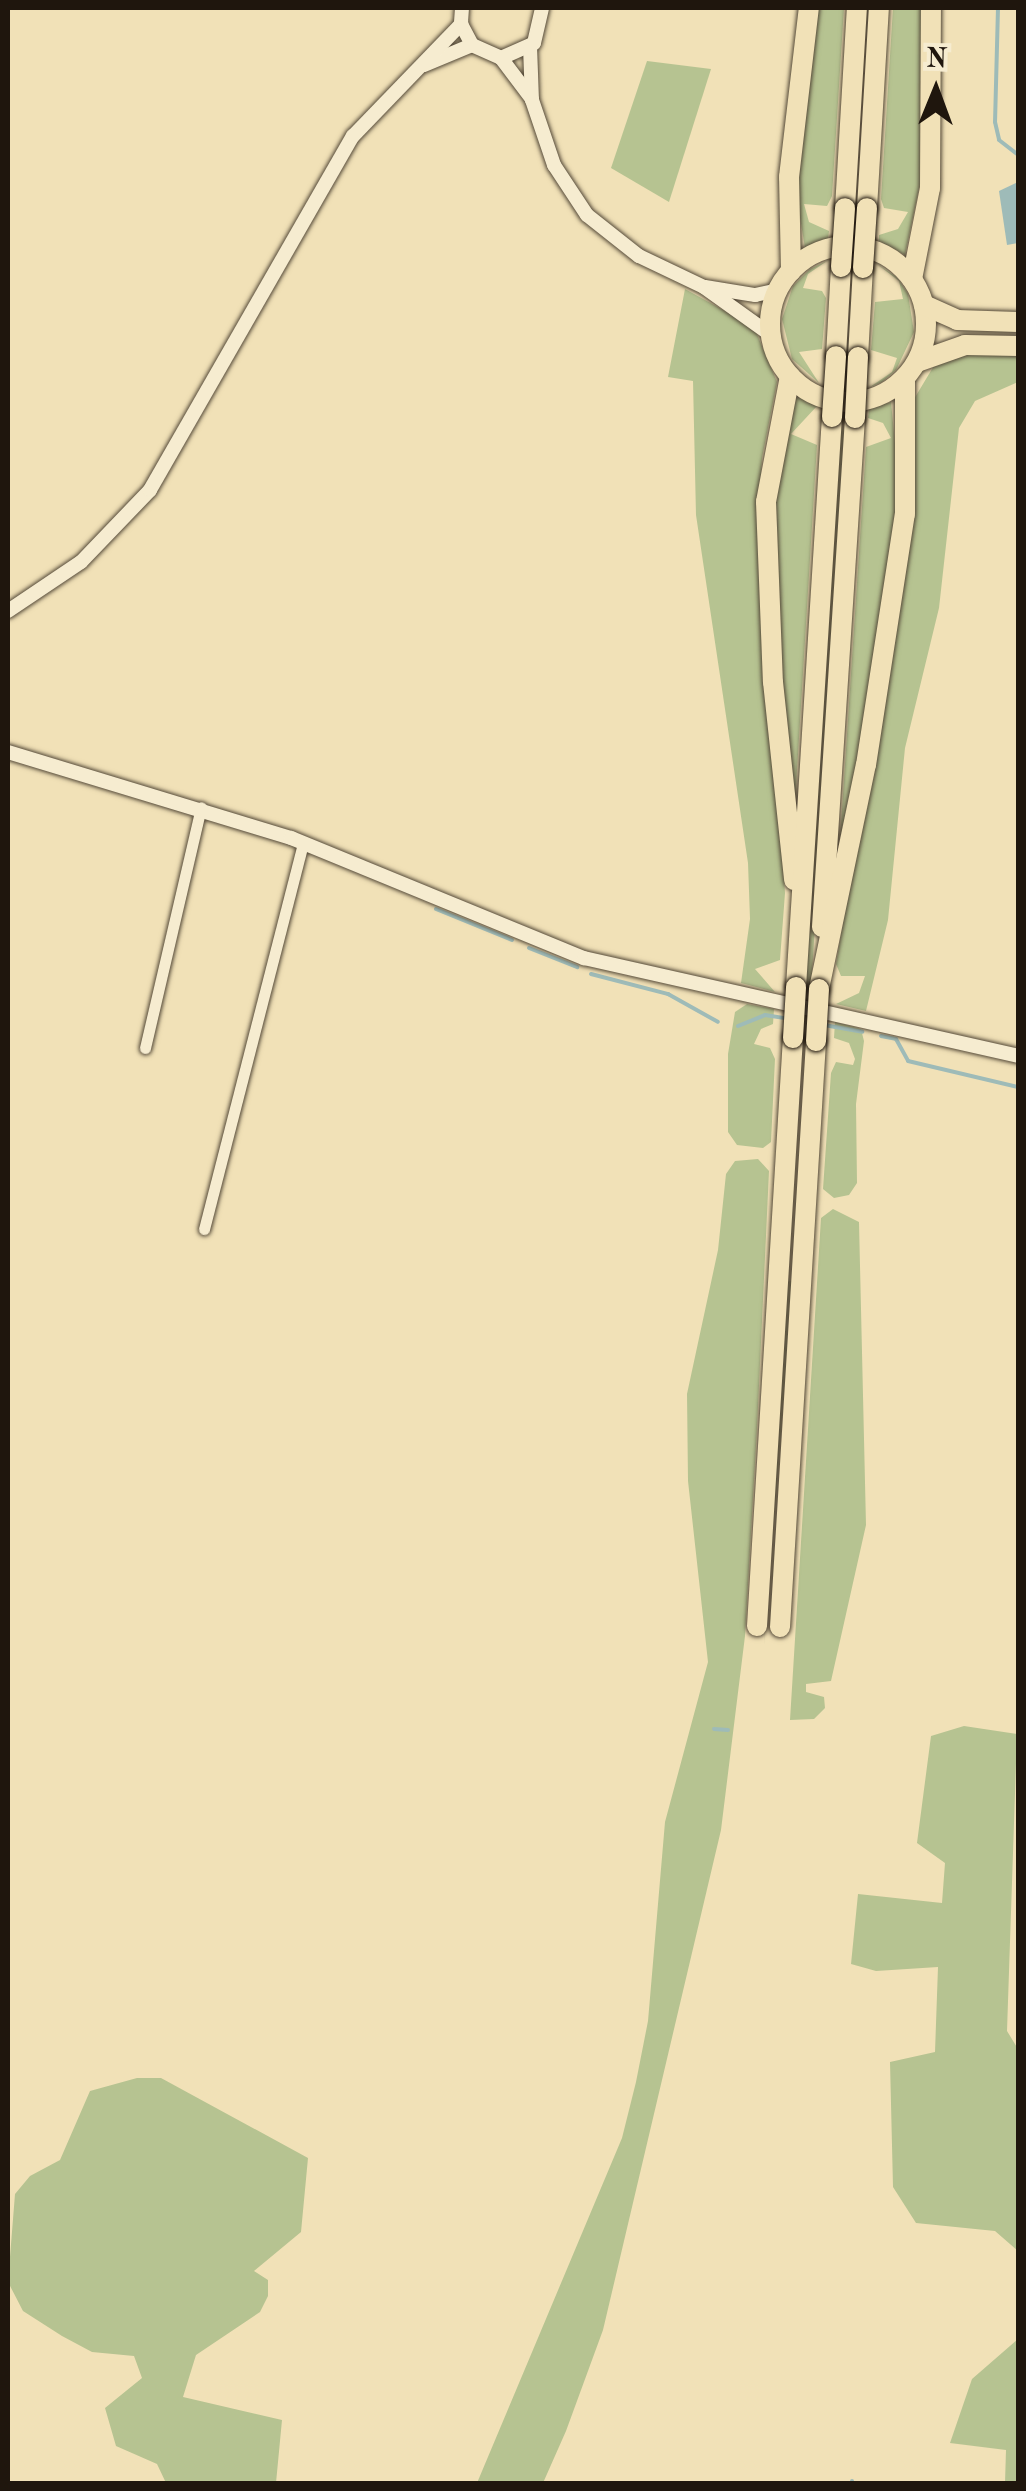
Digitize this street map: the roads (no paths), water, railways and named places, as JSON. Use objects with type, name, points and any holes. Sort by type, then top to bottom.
[{"type":"highway","points":[[791,272],[789,177],[809,8]]},
{"type":"highway","points":[[757,1626],[857,8]]},
{"type":"highway","points":[[780,1627],[879,8]]},
{"type":"highway","points":[[912,278],[930,188],[932,8]]},
{"type":"highway","points":[[818,989],[866,766],[905,514],[911,370],[926,334],[924,304],[912,278],[884,255],[848,246],[822,251],[791,272],[779,290],[771,334],[790,376],[822,398],[852,402],[880,396],[911,370],[965,345],[1018,346]]},
{"type":"highway","points":[[924,304],[957,320],[1018,322]]},
{"type":"highway","points":[[790,376],[766,502],[773,682],[800,931]]},
{"type":"street","points":[[462,8],[461,24],[472,44],[502,58],[532,100]]},
{"type":"street","points":[[502,58],[530,46],[540,33],[542,8]]},
{"type":"street","points":[[8,611],[81,562],[150,490],[353,136],[461,24]]},
{"type":"street","points":[[419,67],[472,44]]},
{"type":"street","points":[[530,46],[532,100],[554,165],[587,215],[639,256],[704,286],[771,334]]},
{"type":"street","points":[[704,286],[755,295],[779,290]]},
{"type":"street","points":[[8,752],[201,807],[620,969],[1018,1056]]},
{"type":"street","points":[[145,1048],[201,807]]},
{"type":"street","points":[[204,1229],[303,844]]},
{"type":"water","points":[[1018,182],[1018,243],[1007,245],[999,191]]},
{"type":"waterway","points":[[998,8],[995,122],[999,140],[1018,155]]},
{"type":"waterway","points":[[436,909],[512,940]]},
{"type":"waterway","points":[[529,948],[577,967]]},
{"type":"waterway","points":[[591,974],[668,994],[718,1022]]},
{"type":"waterway","points":[[738,1026],[765,1015],[785,1018]]},
{"type":"waterway","points":[[824,1025],[862,1032]]},
{"type":"waterway","points":[[881,1036],[896,1039],[908,1061],[1018,1087]]},
{"type":"waterway","points":[[714,1729],[728,1730]]}]
